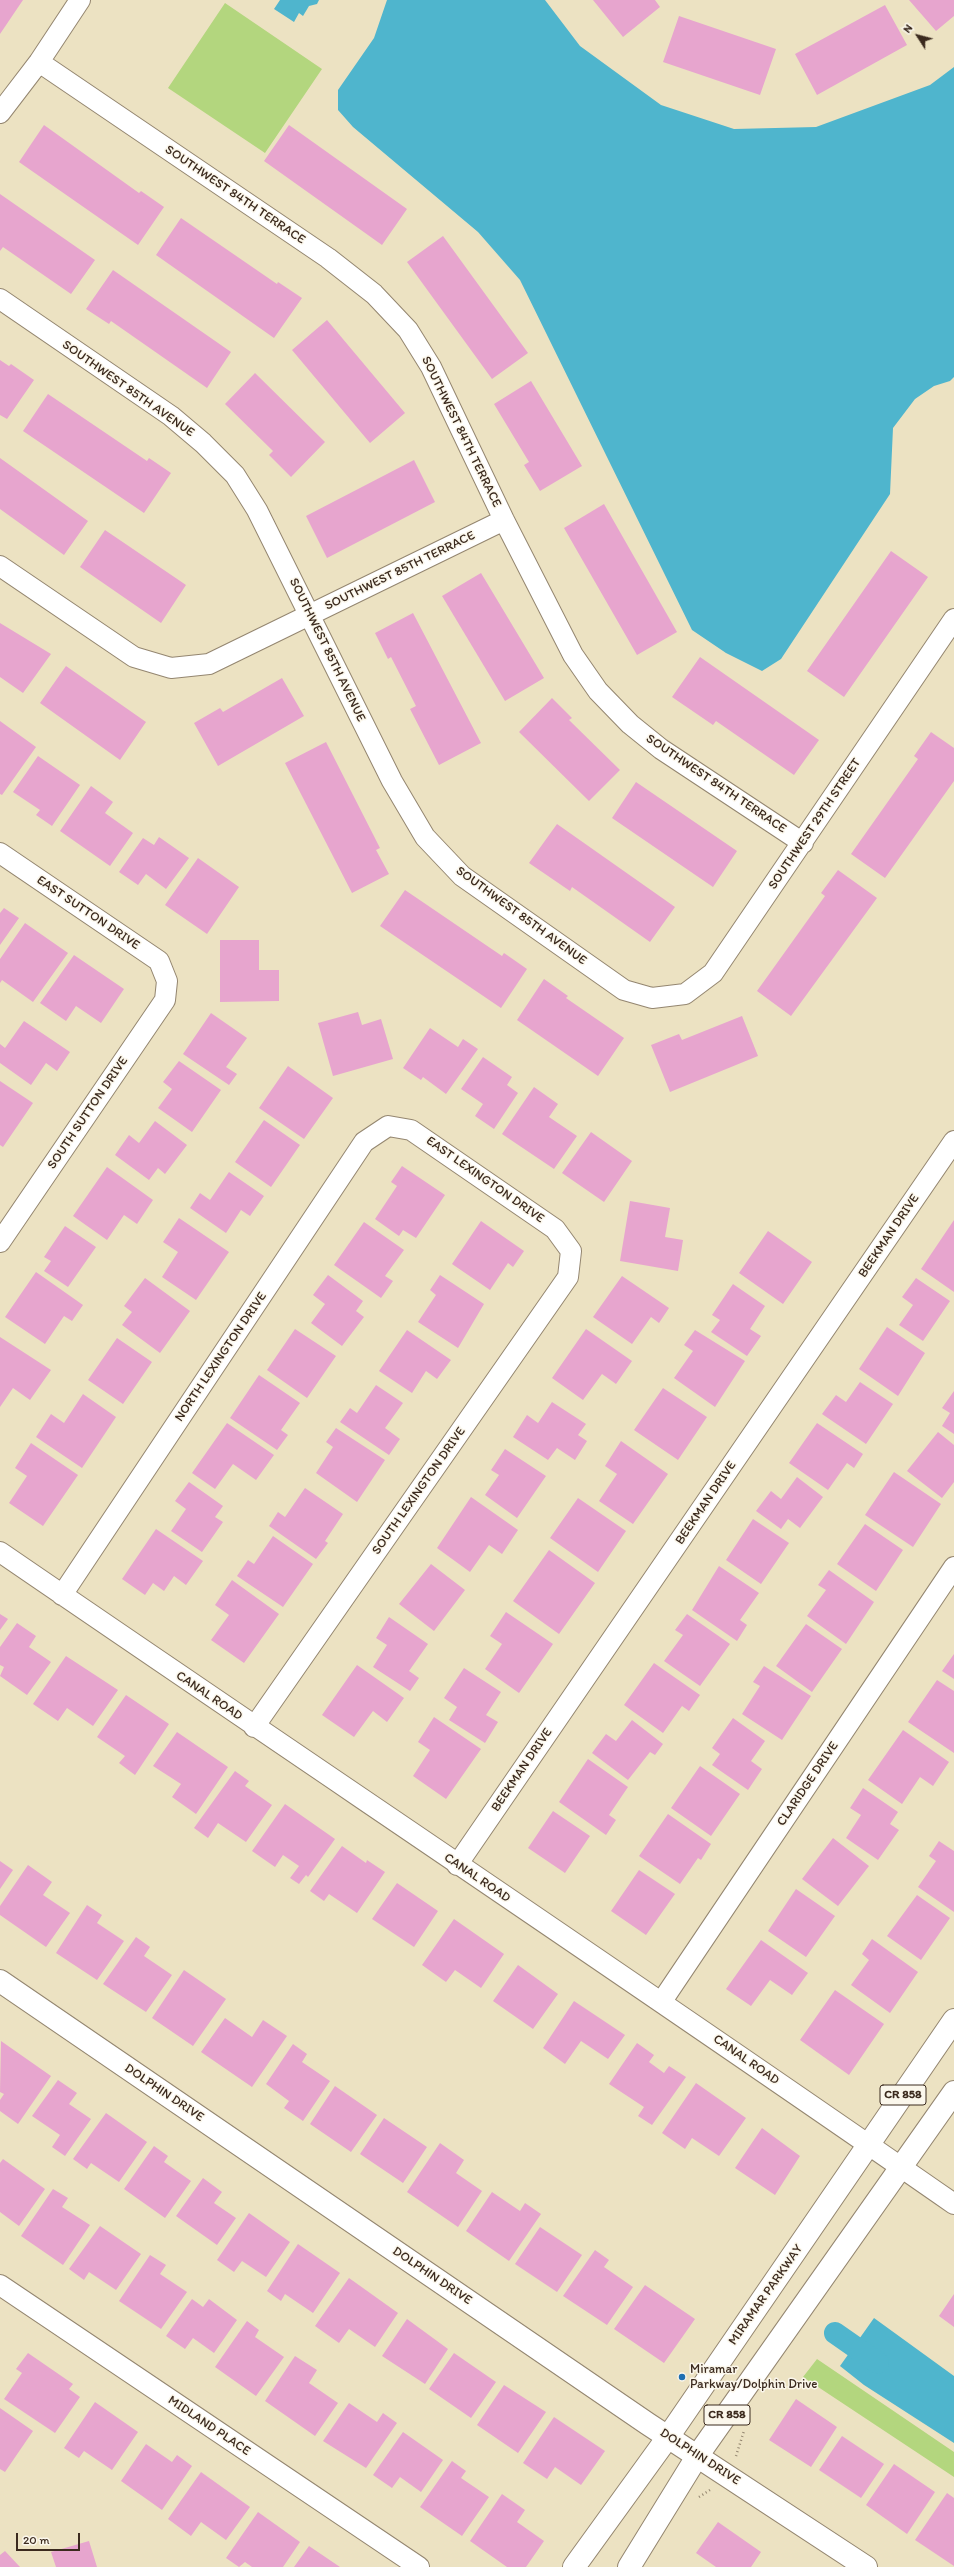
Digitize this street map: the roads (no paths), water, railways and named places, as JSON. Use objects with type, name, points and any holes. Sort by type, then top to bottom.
[{"type":"main road","name":"DOLPHIN DRIVE","points":[[0,1981],[668,2437],[698,2455],[866,2567]]},
{"type":"main road","name":"MIRAMAR PARKWAY","points":[[574,2567],[668,2437],[954,2020]]},
{"type":"main road","name":"CR 858","points":[[629,2567],[698,2455],[903,2168],[954,2092]]},
{"type":"street","points":[[0,113],[39,62],[80,0]]},
{"type":"street","name":"SOUTHWEST 84TH TERRACE","points":[[39,62],[328,258],[374,294],[408,330],[431,367],[504,520],[573,655],[598,690],[630,724],[661,749],[803,843]]},
{"type":"street","name":"SOUTHWEST 85TH AVENUE","points":[[0,299],[171,416],[203,443],[235,475],[257,510],[392,781],[425,837],[468,881],[624,990],[652,998]]},
{"type":"street","name":"SOUTHWEST 85TH TERRACE","points":[[0,566],[134,657],[171,668],[209,664],[311,616],[504,520]]},
{"type":"street","name":"SOUTHWEST 29TH STREET","points":[[652,998],[685,994],[714,973],[954,619]]},
{"type":"street","name":"EAST SUTTON DRIVE","points":[[0,853],[159,962],[167,981]]},
{"type":"street","name":"SOUTH SUTTON DRIVE","points":[[0,1242],[165,1000],[167,981]]},
{"type":"street","name":"EAST LEXINGTON DRIVE","points":[[388,1126],[412,1130],[555,1229],[571,1251]]},
{"type":"street","name":"NORTH LEXINGTON DRIVE","points":[[62,1595],[364,1142],[388,1126]]},
{"type":"street","name":"BEEKMAN DRIVE","points":[[457,1865],[954,1141]]},
{"type":"street","name":"SOUTH LEXINGTON DRIVE","points":[[254,1727],[568,1277],[571,1251]]},
{"type":"street","name":"CANAL ROAD","points":[[0,1552],[457,1865],[662,2001],[954,2204]]},
{"type":"street","name":"CLARIDGE DRIVE","points":[[662,2001],[954,1567]]},
{"type":"street","name":"MIDLAND PLACE","points":[[3,2293],[419,2567]]},
{"type":"water","points":[[280,0],[319,0],[317,4],[309,6],[303,16],[299,13],[294,22],[274,9]]},
{"type":"water","points":[[387,0],[545,0],[580,46],[661,105],[734,129],[816,127],[930,85],[954,67],[954,377],[950,381],[934,386],[915,399],[893,428],[890,494],[781,659],[762,671],[726,653],[692,630],[520,280],[478,232],[353,127],[338,110],[338,90],[374,38]]},
{"type":"water","points":[[874,2318],[954,2376],[954,2443],[864,2385],[840,2366]]},
{"type":"waterway","points":[[835,2333],[878,2363]]},
{"type":"place","name":"Miramar Parkway/Dolphin Drive","points":[[682,2377]]}]
